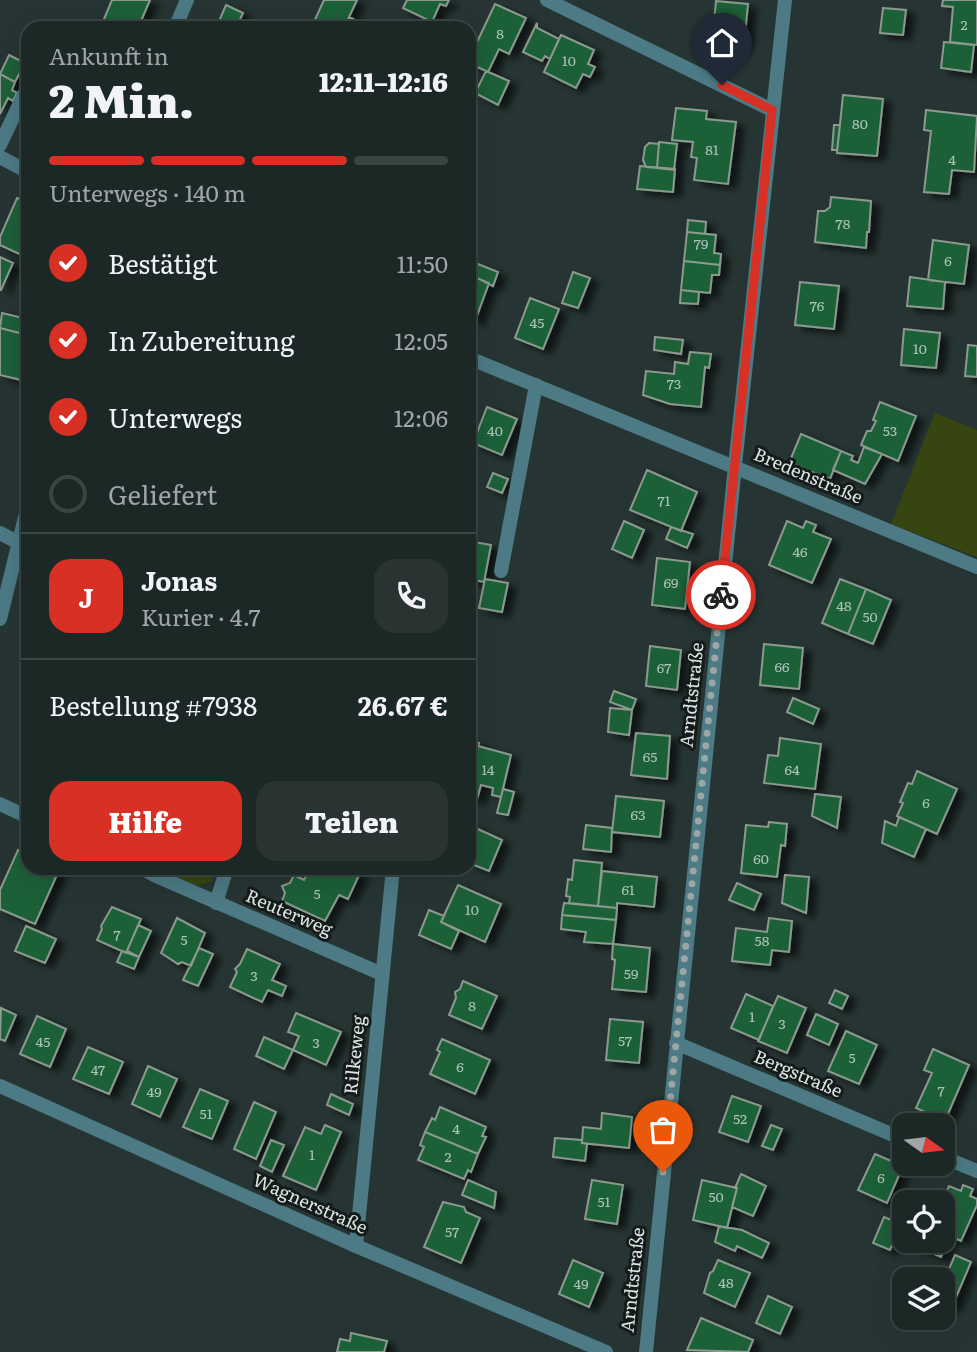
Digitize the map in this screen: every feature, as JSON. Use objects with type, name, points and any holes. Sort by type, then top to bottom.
[{"type":"street","points":[[178,21],[187,0]]},
{"type":"street","points":[[547,0],[772,110]]},
{"type":"street","name":"Arndtstraße","points":[[646,1352],[734,466],[785,0]]},
{"type":"street","points":[[0,145],[21,101]]},
{"type":"street","points":[[0,158],[21,168]]},
{"type":"street","name":"Bredenstraße","points":[[476,361],[977,567]]},
{"type":"street","points":[[502,571],[536,385]]},
{"type":"street","points":[[0,533],[21,550],[0,620]]},
{"type":"street","points":[[0,804],[21,814]]},
{"type":"street","name":"Reuterweg","points":[[153,875],[382,974]]},
{"type":"street","points":[[216,903],[225,875]]},
{"type":"street","name":"Rilkeweg","points":[[356,1246],[392,875]]},
{"type":"street","name":"Bergstraße","points":[[676,1043],[892,1134]]},
{"type":"street","name":"Wagnerstraße","points":[[0,1086],[356,1246],[606,1352]]},
{"type":"street","points":[[956,1162],[977,1171]]},
{"type":"green space","points":[[935,413],[977,430],[977,557],[891,524]]},
{"type":"green space","points":[[170,875],[214,875],[211,881],[199,886]]},
{"type":"building","points":[[112,0],[150,0],[141,21],[103,21]]},
{"type":"building","points":[[324,0],[357,0],[347,21],[314,21]]},
{"type":"building","points":[[407,0],[449,0],[446,6],[440,4],[432,21],[403,8]]},
{"type":"building","points":[[943,0],[977,0],[977,45],[950,42],[953,7],[942,6]]},
{"type":"building","points":[[716,1],[748,4],[744,45],[712,41]]},
{"type":"building","points":[[495,4],[526,18],[509,54],[499,49],[488,72],[476,66],[476,44]]},
{"type":"building","points":[[226,5],[243,13],[239,21],[219,21]]},
{"type":"building","points":[[883,8],[906,10],[903,35],[880,33]]},
{"type":"building","points":[[537,23],[537,28],[559,39],[550,59],[545,56],[542,61],[523,52]]},
{"type":"building","points":[[561,35],[594,50],[588,64],[595,67],[590,77],[583,74],[576,88],[544,72]]},
{"type":"building","points":[[944,42],[974,45],[971,72],[941,68]]},
{"type":"building","points":[[9,55],[21,61],[21,71],[15,82],[0,74]]},
{"type":"building","points":[[486,71],[509,81],[498,105],[476,94]]},
{"type":"building","points":[[0,74],[15,82],[12,90],[17,93],[13,101],[8,98],[0,114]]},
{"type":"building","points":[[843,95],[883,99],[877,156],[837,153]]},
{"type":"building","points":[[676,108],[707,111],[706,119],[736,122],[728,184],[694,180],[697,158],[691,157],[693,142],[672,140]]},
{"type":"building","points":[[926,110],[977,116],[974,172],[952,170],[949,194],[924,192],[931,131],[924,130]]},
{"type":"building","points":[[834,125],[840,125],[837,150],[832,150]]},
{"type":"building","points":[[659,142],[677,144],[674,170],[657,168]]},
{"type":"building","points":[[649,143],[659,144],[657,168],[646,167],[643,160],[645,147]]},
{"type":"building","points":[[640,166],[675,169],[673,192],[637,189]]},
{"type":"building","points":[[831,197],[871,201],[866,248],[815,242],[818,211],[825,211],[830,207]]},
{"type":"building","points":[[17,198],[21,200],[21,255],[0,245],[0,237]]},
{"type":"building","points":[[688,220],[706,222],[705,234],[687,232]]},
{"type":"building","points":[[687,232],[716,235],[714,253],[721,254],[720,265],[684,261]]},
{"type":"building","points":[[933,240],[969,245],[964,284],[928,280]]},
{"type":"building","points":[[0,257],[13,263],[1,290],[0,290]]},
{"type":"building","points":[[684,261],[720,265],[719,275],[712,275],[710,293],[681,290]]},
{"type":"building","points":[[478,264],[498,272],[493,286],[476,278]]},
{"type":"building","points":[[573,272],[590,278],[578,308],[562,303]]},
{"type":"building","points":[[910,277],[945,282],[943,309],[907,306]]},
{"type":"building","points":[[476,278],[489,283],[476,318]]},
{"type":"building","points":[[800,282],[839,286],[834,329],[795,325]]},
{"type":"building","points":[[681,290],[699,292],[698,304],[680,303]]},
{"type":"building","points":[[530,298],[559,309],[543,349],[515,338]]},
{"type":"building","points":[[2,313],[21,318],[21,333],[0,328]]},
{"type":"building","points":[[0,328],[21,333],[21,380],[0,375]]},
{"type":"building","points":[[904,329],[940,333],[936,368],[901,365]]},
{"type":"building","points":[[655,337],[683,340],[681,354],[654,350]]},
{"type":"building","points":[[968,345],[977,346],[977,377],[965,376]]},
{"type":"building","points":[[690,352],[711,354],[709,368],[705,367],[701,407],[670,404],[643,395],[646,371],[674,374],[675,362],[688,364]]},
{"type":"building","points":[[880,402],[916,416],[898,461],[861,445],[867,431],[871,431],[876,421],[873,420]]},
{"type":"building","points":[[487,407],[517,419],[502,455],[476,444],[476,435]]},
{"type":"building","points":[[801,434],[841,451],[830,479],[789,463]]},
{"type":"building","points":[[864,447],[882,454],[865,484],[833,470],[841,451],[853,456],[851,460],[858,463]]},
{"type":"building","points":[[647,470],[697,492],[681,531],[630,510]]},
{"type":"building","points":[[493,473],[508,479],[502,493],[487,487]]},
{"type":"building","points":[[624,521],[644,530],[632,558],[612,549]]},
{"type":"building","points":[[787,521],[803,528],[806,521],[816,525],[813,532],[831,539],[812,583],[769,565]]},
{"type":"building","points":[[671,527],[693,534],[687,548],[666,539]]},
{"type":"building","points":[[476,542],[491,545],[484,582],[476,580]]},
{"type":"building","points":[[657,558],[690,562],[685,609],[652,605]]},
{"type":"building","points":[[485,579],[508,583],[502,612],[479,608]]},
{"type":"building","points":[[840,579],[866,589],[848,634],[822,623]]},
{"type":"building","points":[[866,589],[891,600],[873,644],[848,634]]},
{"type":"building","points":[[764,644],[803,648],[799,689],[760,685]]},
{"type":"building","points":[[650,646],[681,650],[677,690],[646,686]]},
{"type":"building","points":[[614,691],[636,699],[632,710],[610,702]]},
{"type":"building","points":[[793,698],[819,709],[813,724],[787,712]]},
{"type":"building","points":[[610,708],[632,710],[629,735],[608,732]]},
{"type":"building","points":[[636,733],[670,736],[667,779],[631,775]]},
{"type":"building","points":[[780,738],[821,744],[815,789],[764,783],[768,755],[778,756]]},
{"type":"building","points":[[476,742],[479,743],[478,746],[511,755],[501,797],[492,795],[493,788],[481,785],[477,799]]},
{"type":"building","points":[[917,771],[957,789],[937,834],[897,816],[908,783],[912,784]]},
{"type":"building","points":[[503,789],[514,792],[508,815],[497,813]]},
{"type":"building","points":[[815,794],[841,797],[837,828],[812,816]]},
{"type":"building","points":[[616,796],[664,801],[660,837],[612,832]]},
{"type":"building","points":[[899,817],[926,829],[914,857],[882,843],[885,821],[896,826]]},
{"type":"building","points":[[769,822],[787,824],[785,846],[781,845],[777,877],[741,873],[746,825],[768,827]]},
{"type":"building","points":[[586,825],[612,828],[611,852],[583,849]]},
{"type":"building","points":[[476,828],[502,840],[489,871],[476,866]]},
{"type":"building","points":[[18,850],[21,851],[21,875],[57,875],[35,924],[0,909],[0,890]]},
{"type":"building","points":[[574,860],[602,863],[598,906],[569,903],[570,897],[566,896],[568,879],[572,880]]},
{"type":"building","points":[[602,871],[657,877],[654,907],[617,903],[617,908],[598,906]]},
{"type":"building","points":[[294,875],[304,880],[306,875],[359,875],[348,899],[339,895],[325,921],[282,901],[285,893],[282,886],[290,883]]},
{"type":"building","points":[[785,875],[809,877],[806,913],[782,903]]},
{"type":"building","points":[[737,883],[761,894],[754,910],[729,900]]},
{"type":"building","points":[[458,885],[501,904],[485,942],[441,922]]},
{"type":"building","points":[[564,903],[617,908],[616,920],[562,915]]},
{"type":"building","points":[[112,907],[141,919],[126,953],[97,940],[101,926]]},
{"type":"building","points":[[429,910],[444,916],[441,922],[459,931],[451,949],[419,935]]},
{"type":"building","points":[[562,915],[616,920],[613,944],[584,942],[586,932],[561,929]]},
{"type":"building","points":[[177,918],[205,933],[191,966],[182,962],[178,964],[161,953]]},
{"type":"building","points":[[769,918],[792,921],[789,952],[772,950],[770,965],[732,961],[736,928],[767,932]]},
{"type":"building","points":[[138,925],[151,931],[139,957],[127,951]]},
{"type":"building","points":[[26,926],[56,939],[45,963],[15,951]]},
{"type":"building","points":[[613,944],[650,948],[646,992],[612,989],[615,960],[612,959]]},
{"type":"building","points":[[199,948],[213,954],[198,986],[183,980]]},
{"type":"building","points":[[247,949],[280,964],[272,980],[286,986],[282,996],[268,990],[262,1002],[230,987],[237,972],[235,969]]},
{"type":"building","points":[[122,951],[139,957],[134,969],[117,962]]},
{"type":"building","points":[[463,981],[497,996],[482,1029],[449,1015],[456,998],[455,992],[460,989]]},
{"type":"building","points":[[835,990],[848,996],[842,1009],[829,1003]]},
{"type":"building","points":[[746,994],[773,1006],[759,1040],[731,1028]]},
{"type":"building","points":[[778,996],[806,1008],[787,1053],[758,1041]]},
{"type":"building","points":[[1,1008],[16,1015],[5,1041],[0,1039]]},
{"type":"building","points":[[296,1013],[341,1032],[326,1065],[293,1050],[299,1036],[288,1032]]},
{"type":"building","points":[[816,1014],[838,1024],[829,1045],[807,1035]]},
{"type":"building","points":[[37,1016],[66,1029],[50,1067],[20,1054]]},
{"type":"building","points":[[610,1019],[643,1022],[639,1063],[606,1060]]},
{"type":"building","points":[[846,1031],[877,1045],[859,1084],[828,1071]]},
{"type":"building","points":[[264,1037],[293,1050],[284,1069],[256,1056]]},
{"type":"building","points":[[442,1039],[490,1060],[475,1094],[430,1074],[440,1052],[437,1050]]},
{"type":"building","points":[[88,1047],[123,1062],[109,1094],[73,1079]]},
{"type":"building","points":[[933,1049],[969,1065],[948,1113],[927,1113],[916,1108],[932,1073],[924,1070]]},
{"type":"building","points":[[148,1066],[177,1079],[160,1117],[132,1104]]},
{"type":"building","points":[[200,1089],[228,1101],[212,1139],[183,1127]]},
{"type":"building","points":[[331,1094],[353,1104],[349,1115],[327,1105]]},
{"type":"building","points":[[732,1096],[761,1106],[748,1142],[719,1132]]},
{"type":"building","points":[[254,1102],[276,1112],[256,1159],[234,1149]]},
{"type":"building","points":[[440,1107],[486,1127],[482,1136],[486,1137],[478,1154],[425,1132],[432,1118],[435,1120]]},
{"type":"building","points":[[602,1113],[632,1117],[629,1148],[582,1143],[583,1127],[601,1129]]},
{"type":"building","points":[[325,1125],[341,1132],[316,1190],[283,1176],[305,1127],[321,1134]]},
{"type":"building","points":[[771,1125],[782,1129],[773,1150],[762,1146]]},
{"type":"building","points":[[425,1132],[478,1154],[471,1172],[468,1170],[464,1179],[418,1160],[424,1147],[420,1145]]},
{"type":"building","points":[[555,1138],[582,1140],[582,1143],[587,1144],[585,1161],[553,1157]]},
{"type":"building","points":[[271,1140],[284,1145],[272,1172],[260,1166]]},
{"type":"building","points":[[875,1154],[892,1161],[892,1176],[899,1176],[887,1203],[858,1190]]},
{"type":"building","points":[[741,1174],[766,1186],[753,1216],[732,1207],[735,1188]]},
{"type":"building","points":[[468,1180],[496,1192],[494,1208],[462,1195]]},
{"type":"building","points":[[592,1180],[623,1185],[617,1224],[585,1219]]},
{"type":"building","points":[[702,1180],[737,1188],[727,1228],[693,1220]]},
{"type":"building","points":[[963,1185],[973,1189],[970,1196],[977,1199],[977,1205],[961,1241],[955,1238],[955,1190],[947,1190],[949,1186],[961,1191]]},
{"type":"building","points":[[443,1202],[464,1207],[466,1212],[480,1218],[461,1263],[424,1247]]},
{"type":"building","points":[[884,1217],[892,1220],[890,1250],[873,1243]]},
{"type":"building","points":[[719,1226],[742,1230],[769,1243],[762,1258],[737,1246],[735,1251],[715,1242]]},
{"type":"building","points":[[955,1255],[971,1262],[955,1300],[955,1267],[950,1267]]},
{"type":"building","points":[[573,1260],[603,1273],[589,1307],[559,1294]]},
{"type":"building","points":[[718,1260],[750,1273],[735,1307],[704,1293],[710,1273]]},
{"type":"building","points":[[768,1296],[792,1307],[780,1334],[756,1323]]},
{"type":"building","points":[[701,1318],[753,1340],[748,1352],[687,1350]]},
{"type":"building","points":[[351,1333],[387,1341],[384,1352],[337,1352],[340,1339],[350,1341]]},
{"type":"way so far","points":[[663,1172],[721,595]]},
{"type":"route","points":[[721,595],[772,110],[722,85]]}]
